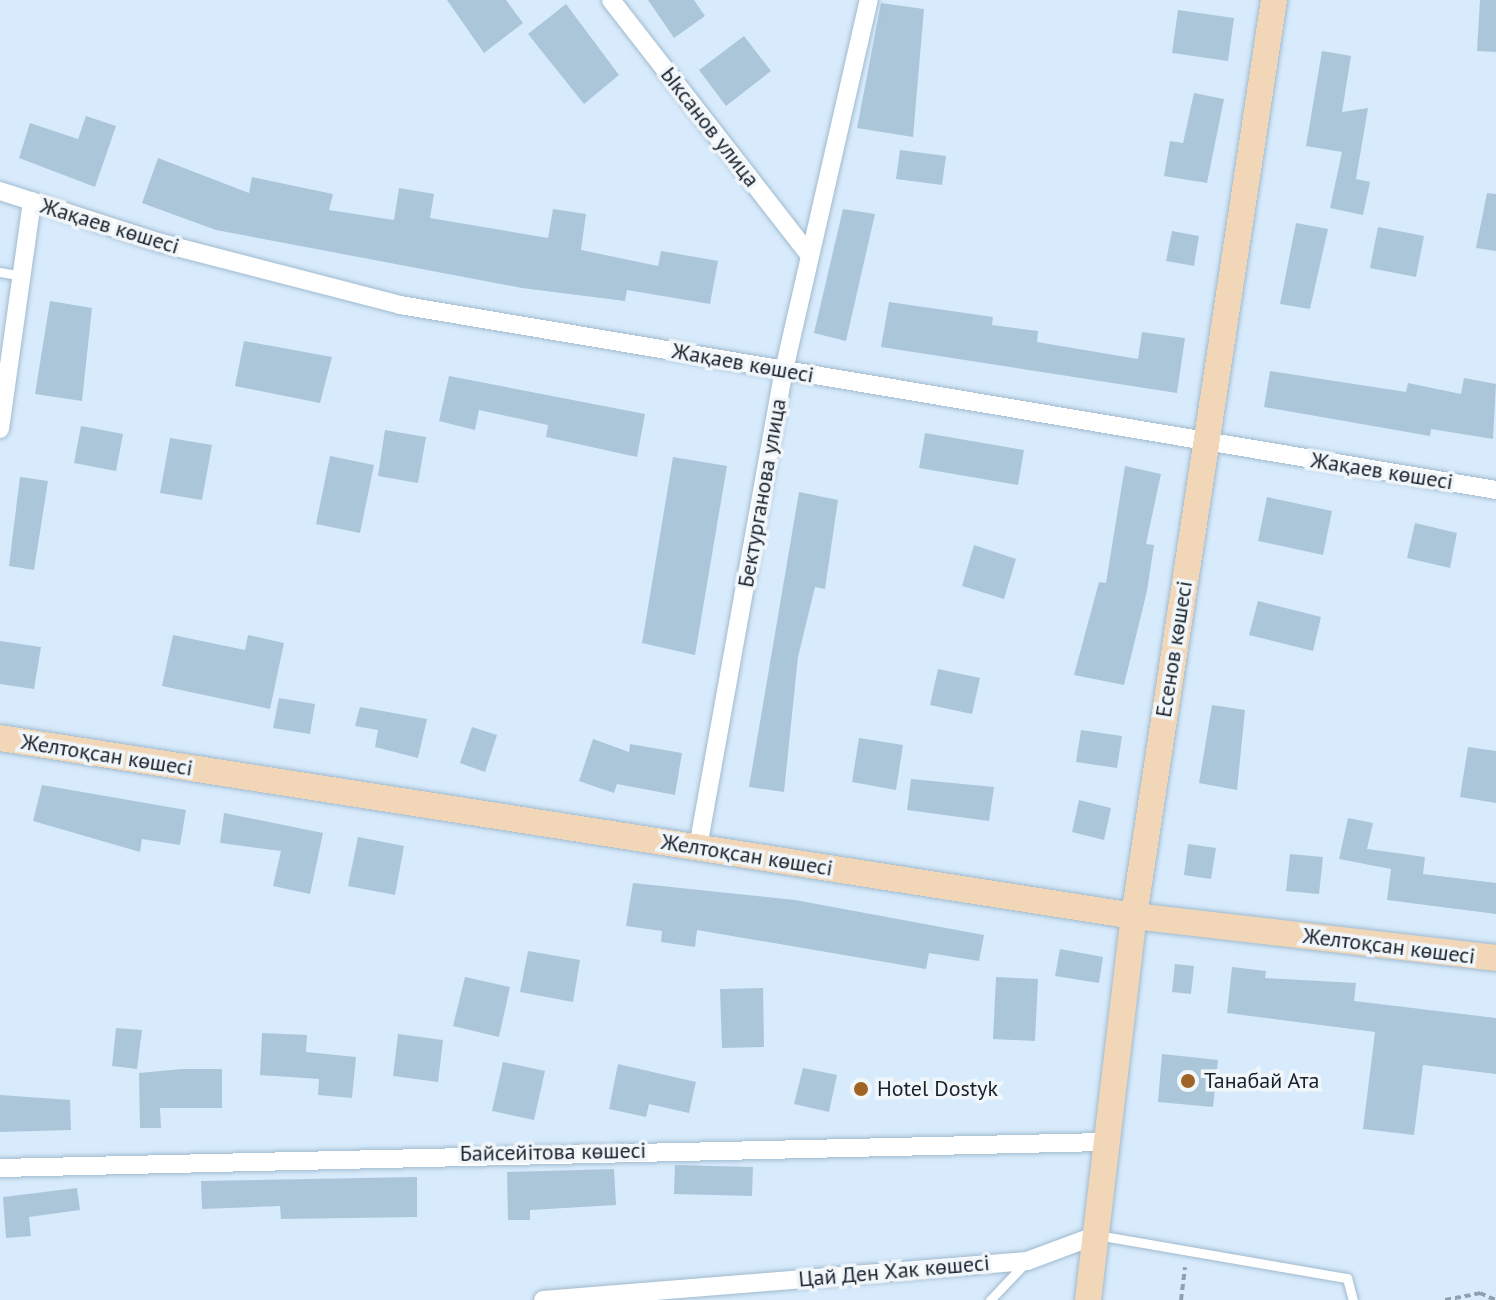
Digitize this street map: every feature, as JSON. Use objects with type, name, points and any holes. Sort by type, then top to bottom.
[{"type":"street","name":"Ыксанов улица","points":[[611,0],[809,254]]},
{"type":"street","name":"Бектурганова улица","points":[[698,847],[784,370],[869,0]]},
{"type":"street","name":"Есенов көшесі","points":[[1088,1300],[1134,916],[1274,0]]},
{"type":"street","name":"Жақаев көшесі","points":[[0,191],[400,305],[1496,490]]},
{"type":"street","points":[[0,429],[32,201]]},
{"type":"street","name":"Желтоқсан көшесі","points":[[0,738],[1134,916],[1496,958]]},
{"type":"street","name":"Байсейітова көшесі","points":[[0,1168],[1107,1142]]},
{"type":"street","name":"Цай Ден Хак көшесі","points":[[543,1300],[1027,1261],[1097,1235]]},
{"type":"lane","points":[[0,272],[22,276]]},
{"type":"lane","points":[[1097,1235],[1347,1278],[1353,1300]]},
{"type":"lane","points":[[990,1300],[1027,1261]]},
{"type":"path","points":[[1181,1300],[1187,1250]]},
{"type":"path","points":[[1445,1300],[1480,1293],[1496,1300]]},
{"type":"building","points":[[447,0],[506,0],[523,23],[484,53]]},
{"type":"building","points":[[648,0],[694,0],[705,16],[674,38]]},
{"type":"building","points":[[1480,0],[1496,0],[1496,52],[1477,51]]},
{"type":"building","points":[[881,3],[924,9],[913,137],[857,128]]},
{"type":"building","points":[[566,4],[619,75],[584,104],[528,34]]},
{"type":"building","points":[[1178,10],[1234,18],[1228,61],[1172,53]]},
{"type":"building","points":[[744,36],[771,71],[726,106],[699,70]]},
{"type":"building","points":[[1322,51],[1351,56],[1342,112],[1368,108],[1356,179],[1370,182],[1363,215],[1330,208],[1342,152],[1306,146]]},
{"type":"building","points":[[1194,93],[1224,99],[1207,183],[1164,176],[1170,141],[1183,143]]},
{"type":"building","points":[[86,116],[116,126],[95,187],[19,158],[30,123],[78,139]]},
{"type":"building","points":[[900,150],[946,156],[942,185],[896,179]]},
{"type":"building","points":[[158,158],[249,193],[252,177],[333,194],[329,210],[394,220],[399,188],[434,194],[430,218],[548,238],[553,209],[586,214],[581,250],[658,266],[661,251],[718,261],[710,304],[627,290],[625,301],[522,288],[216,230],[142,203]]},
{"type":"building","points":[[1487,193],[1496,194],[1496,251],[1476,248]]},
{"type":"building","points":[[843,209],[875,214],[846,341],[814,333]]},
{"type":"building","points":[[1296,223],[1328,229],[1310,309],[1280,304]]},
{"type":"building","points":[[1378,227],[1424,236],[1416,277],[1370,268]]},
{"type":"building","points":[[1172,231],[1199,236],[1194,266],[1166,261]]},
{"type":"building","points":[[50,301],[92,308],[82,401],[35,394]]},
{"type":"building","points":[[889,302],[993,317],[992,325],[1038,331],[1037,342],[1138,359],[1142,332],[1185,338],[1177,393],[881,347]]},
{"type":"building","points":[[244,341],[332,357],[320,403],[235,386]]},
{"type":"building","points":[[1270,371],[1406,392],[1408,383],[1461,394],[1464,378],[1496,384],[1493,439],[1431,429],[1430,436],[1264,407]]},
{"type":"building","points":[[449,376],[645,414],[637,457],[546,437],[548,425],[479,410],[475,430],[439,421]]},
{"type":"building","points":[[81,426],[123,434],[116,471],[74,463]]},
{"type":"building","points":[[385,430],[426,437],[418,483],[378,476]]},
{"type":"building","points":[[925,433],[1024,450],[1018,485],[919,468]]},
{"type":"building","points":[[170,438],[212,445],[202,500],[160,493]]},
{"type":"building","points":[[330,456],[374,465],[360,533],[316,524]]},
{"type":"building","points":[[673,457],[727,466],[695,655],[642,643]]},
{"type":"building","points":[[1125,466],[1161,474],[1146,544],[1154,545],[1147,591],[1124,685],[1074,675],[1099,582],[1106,583]]},
{"type":"building","points":[[20,477],[48,481],[34,570],[9,566]]},
{"type":"building","points":[[799,492],[838,500],[825,589],[815,587],[798,657],[784,792],[749,787]]},
{"type":"building","points":[[1267,497],[1332,511],[1323,555],[1258,541]]},
{"type":"building","points":[[1415,523],[1457,533],[1450,568],[1407,558]]},
{"type":"building","points":[[974,545],[1016,559],[1004,599],[962,586]]},
{"type":"building","points":[[1258,601],[1321,617],[1313,651],[1249,635]]},
{"type":"building","points":[[173,635],[245,650],[248,635],[284,643],[270,709],[162,686]]},
{"type":"building","points":[[0,641],[41,647],[34,689],[0,684]]},
{"type":"building","points":[[938,669],[980,678],[972,714],[930,705]]},
{"type":"building","points":[[279,698],[315,704],[310,734],[273,728]]},
{"type":"building","points":[[1212,705],[1245,710],[1237,790],[1199,783]]},
{"type":"building","points":[[360,707],[427,719],[418,758],[375,747],[378,730],[355,726]]},
{"type":"building","points":[[472,727],[497,735],[485,772],[460,763]]},
{"type":"building","points":[[1081,730],[1122,736],[1117,768],[1076,762]]},
{"type":"building","points":[[859,738],[903,745],[896,790],[852,782]]},
{"type":"building","points":[[593,739],[629,752],[630,744],[682,753],[675,795],[617,784],[614,793],[579,781]]},
{"type":"building","points":[[1468,747],[1496,751],[1496,803],[1460,797]]},
{"type":"building","points":[[911,779],[994,787],[989,821],[907,810]]},
{"type":"building","points":[[42,785],[186,810],[180,845],[142,839],[140,852],[33,821]]},
{"type":"building","points":[[1079,800],[1111,808],[1104,840],[1072,832]]},
{"type":"building","points":[[224,813],[323,833],[310,894],[273,886],[281,851],[220,843]]},
{"type":"building","points":[[1348,818],[1373,823],[1367,849],[1425,857],[1423,874],[1496,883],[1496,914],[1387,900],[1391,869],[1339,859]]},
{"type":"building","points":[[358,837],[404,846],[395,895],[348,886]]},
{"type":"building","points":[[1188,844],[1216,848],[1211,879],[1184,875]]},
{"type":"building","points":[[1290,854],[1323,857],[1319,894],[1286,891]]},
{"type":"building","points":[[633,883],[795,900],[984,935],[979,961],[929,953],[926,969],[697,930],[695,947],[661,942],[662,931],[626,926]]},
{"type":"building","points":[[1060,949],[1103,957],[1099,983],[1055,976]]},
{"type":"building","points":[[528,951],[580,960],[573,1002],[520,992]]},
{"type":"building","points":[[1175,964],[1194,966],[1191,994],[1172,992]]},
{"type":"building","points":[[1232,967],[1266,971],[1265,978],[1356,983],[1354,1001],[1496,1018],[1496,1074],[1423,1065],[1414,1135],[1363,1129],[1375,1032],[1227,1013]]},
{"type":"building","points":[[465,977],[510,987],[499,1037],[453,1026]]},
{"type":"building","points":[[996,977],[1038,979],[1035,1041],[993,1039]]},
{"type":"building","points":[[763,988],[764,1047],[722,1048],[720,989]]},
{"type":"building","points":[[116,1028],[142,1030],[137,1069],[112,1066]]},
{"type":"building","points":[[262,1033],[307,1035],[306,1052],[356,1057],[352,1098],[318,1095],[319,1079],[260,1075]]},
{"type":"building","points":[[398,1034],[443,1040],[438,1082],[393,1076]]},
{"type":"building","name":"Танабай Ата","points":[[1162,1054],[1218,1060],[1213,1107],[1158,1102]]},
{"type":"building","points":[[503,1062],[545,1071],[534,1120],[492,1111]]},
{"type":"building","points":[[618,1064],[696,1082],[689,1113],[649,1104],[646,1117],[609,1109]]},
{"type":"building","points":[[803,1068],[837,1075],[829,1112],[794,1104]]},
{"type":"building","points":[[222,1069],[222,1108],[160,1108],[161,1128],[140,1128],[139,1073]]},
{"type":"building","points":[[0,1095],[70,1100],[71,1130],[0,1132]]},
{"type":"building","points":[[675,1165],[753,1167],[752,1196],[674,1194]]},
{"type":"building","points":[[614,1169],[616,1205],[530,1210],[530,1220],[508,1220],[507,1172]]},
{"type":"building","points":[[417,1177],[417,1217],[281,1219],[280,1206],[202,1209],[201,1181]]},
{"type":"building","points":[[77,1188],[80,1210],[29,1217],[31,1236],[6,1238],[3,1197]]},
{"type":"place","name":"Танабай Ата","points":[[1188,1081]]},
{"type":"place","name":"Hotel Dostyk","points":[[861,1089]]}]
